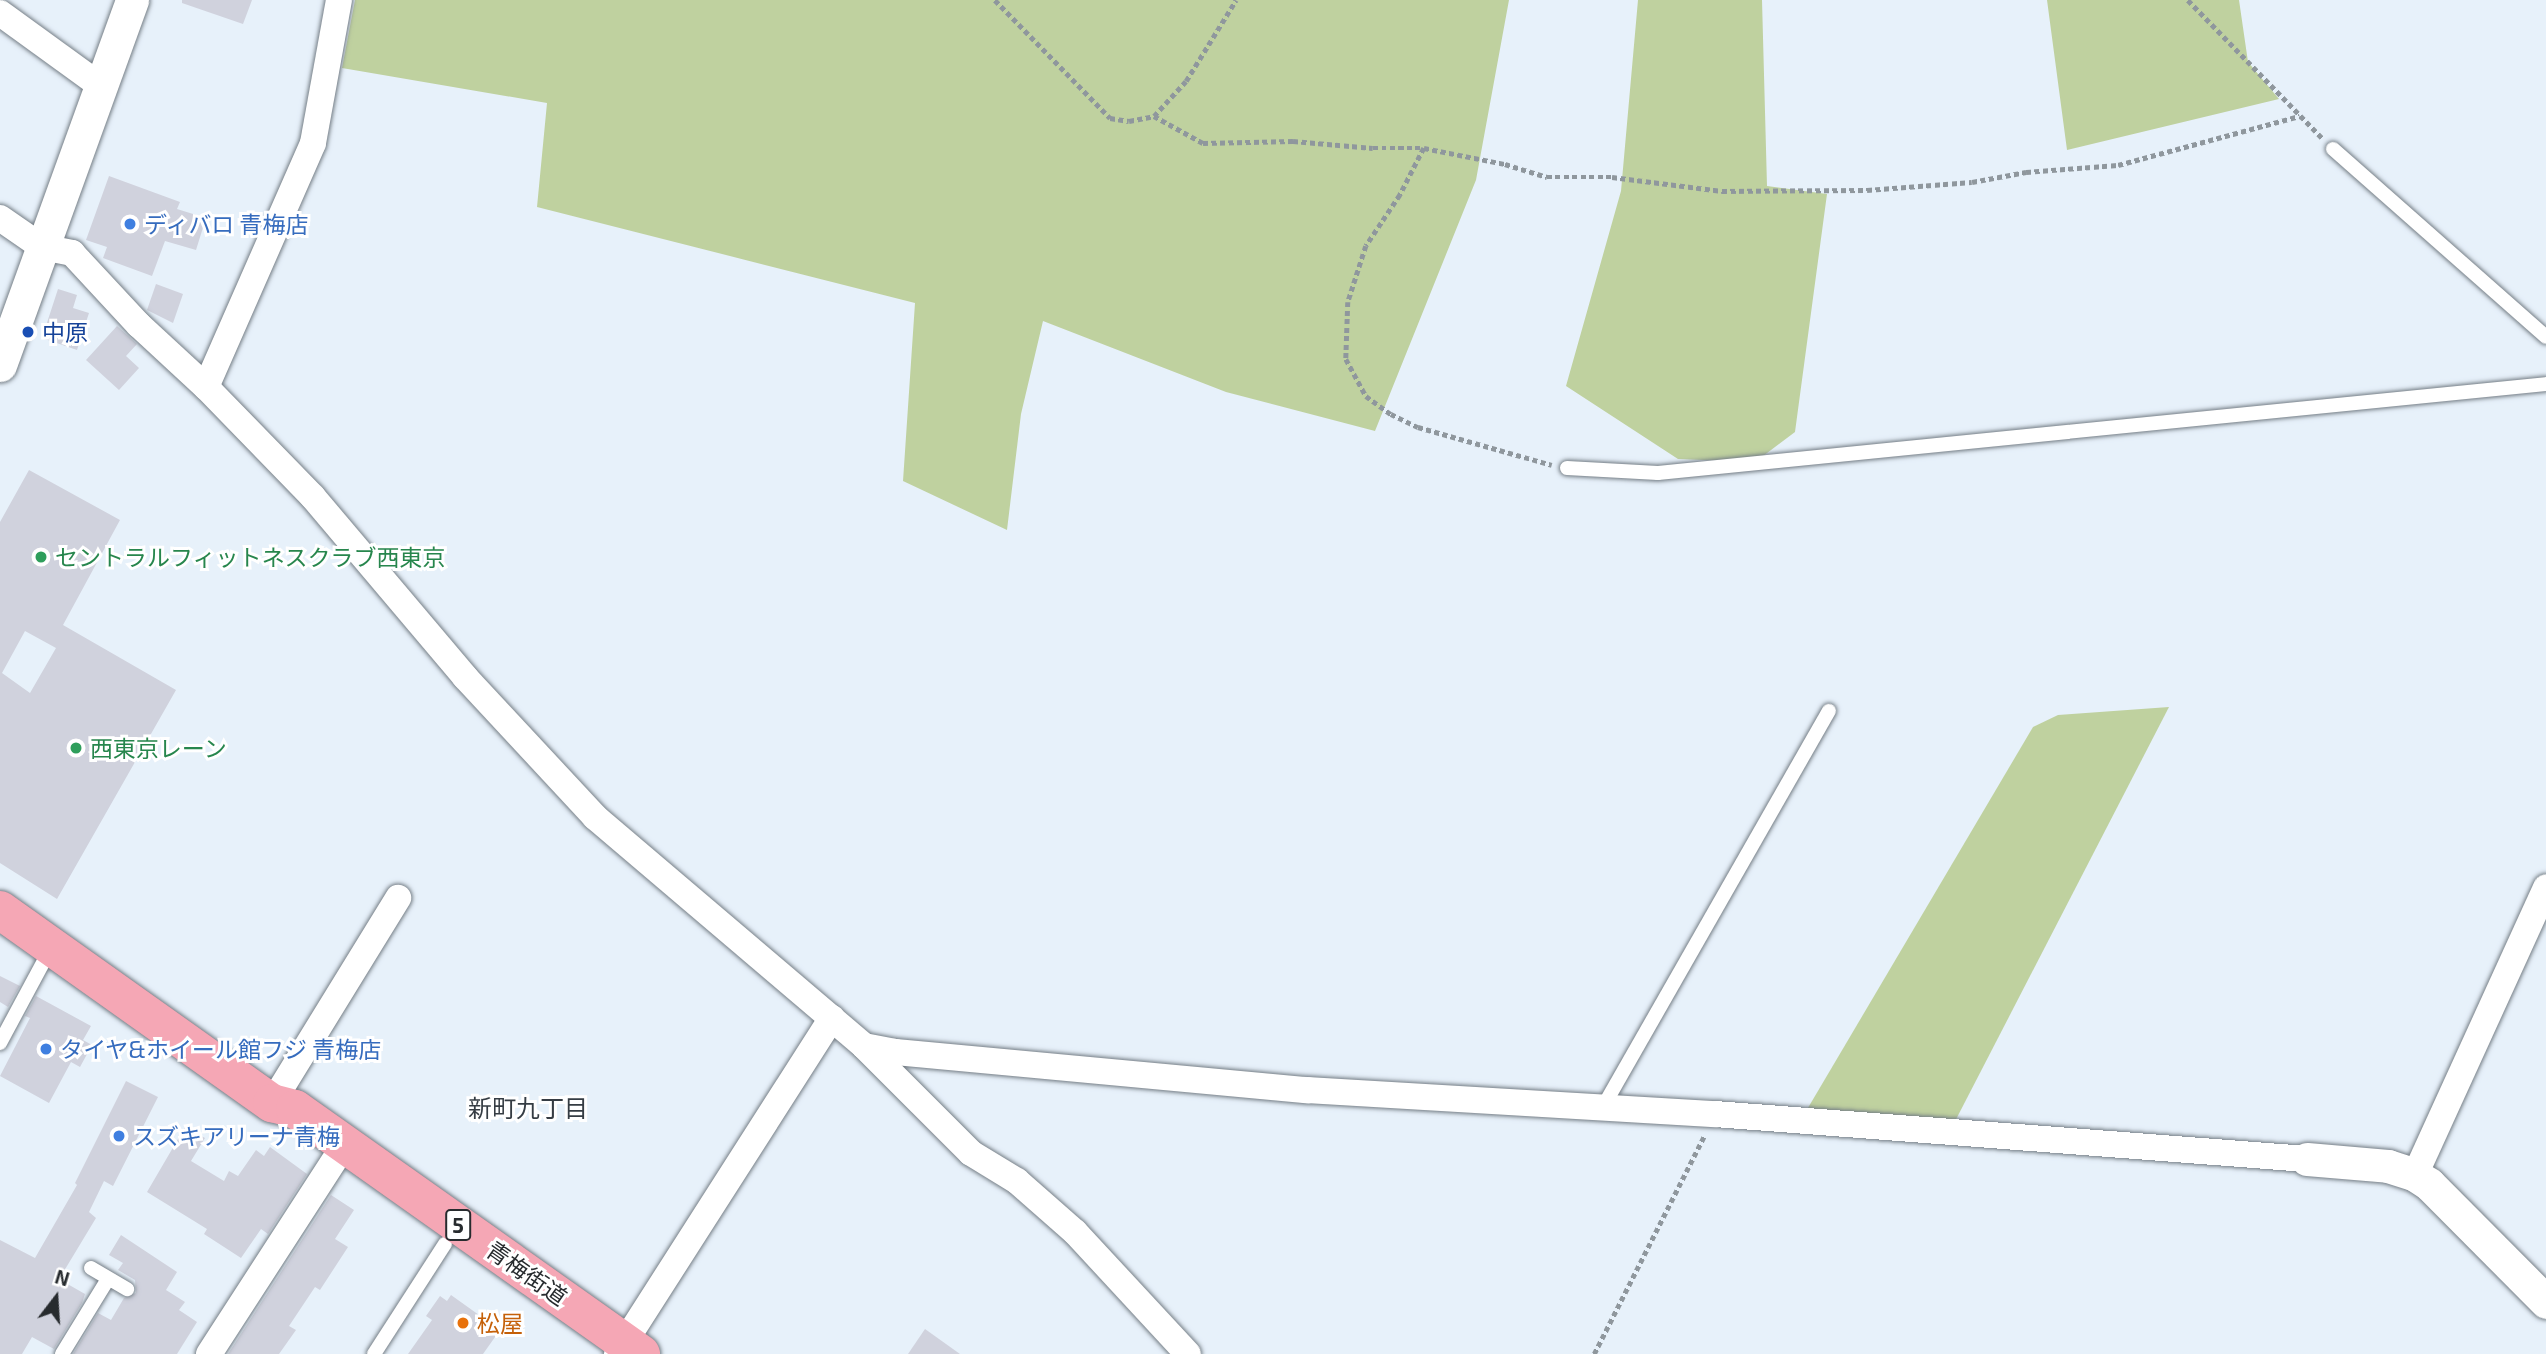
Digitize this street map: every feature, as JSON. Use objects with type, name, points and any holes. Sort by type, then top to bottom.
[{"type":"main road","name":"青梅街道","points":[[0,910],[272,1102],[295,1109],[620,1351]]},
{"type":"main road","name":"青梅街道","points":[[272,1102],[281,1125],[445,1244],[620,1351]]},
{"type":"street","points":[[0,365],[132,0]]},
{"type":"street","points":[[206,387],[313,143],[340,0]]},
{"type":"street","points":[[0,13],[101,86]]},
{"type":"street","points":[[0,218],[42,247],[72,253],[139,325],[206,387],[313,498],[465,677],[595,817],[864,1046],[971,1153],[1017,1181],[1075,1232],[1188,1354]]},
{"type":"street","points":[[2416,1175],[2546,887]]},
{"type":"street","points":[[272,1102],[398,898]]},
{"type":"street","points":[[620,1351],[832,1018]]},
{"type":"street","points":[[864,1046],[895,1052],[1307,1090],[1715,1114],[2388,1166],[2416,1175],[2429,1184],[2546,1302]]},
{"type":"street","points":[[208,1354],[333,1162]]},
{"type":"lane","points":[[2333,149],[2546,337]]},
{"type":"lane","points":[[1567,468],[1658,473],[2546,384]]},
{"type":"lane","points":[[1603,1107],[1829,710]]},
{"type":"lane","points":[[0,1043],[52,946]]},
{"type":"lane","points":[[374,1354],[445,1244]]},
{"type":"lane","points":[[91,1268],[127,1289]]},
{"type":"lane","points":[[62,1354],[108,1279]]},
{"type":"path","points":[[995,0],[1110,118],[1129,121],[1154,116],[1186,81],[1236,0]]},
{"type":"path","points":[[2188,0],[2333,149]]},
{"type":"path","points":[[1154,116],[1203,143],[1293,141],[1373,148],[1424,148],[1505,164],[1547,177],[1612,177],[1722,191],[1867,190],[1972,182],[2026,172],[2118,165],[2300,116]]},
{"type":"path","points":[[1424,148],[1400,195],[1366,246],[1348,302],[1346,359],[1366,396],[1391,415],[1418,427],[1467,442],[1567,468]]},
{"type":"path","points":[[1594,1354],[1715,1114]]},
{"type":"green space","points":[[355,0],[1509,0],[1476,180],[1375,431],[1226,392],[1043,321],[1021,414],[1007,530],[903,481],[915,303],[537,207],[547,103],[342,68]]},
{"type":"green space","points":[[1638,0],[1762,0],[1767,186],[1827,194],[1795,432],[1755,462],[1678,459],[1566,386],[1621,191]]},
{"type":"green space","points":[[2047,0],[2239,0],[2248,62],[2279,99],[2067,150]]},
{"type":"green space","points":[[2169,707],[1950,1131],[1802,1118],[2033,727],[2058,715]]},
{"type":"building","points":[[182,0],[252,0],[243,24],[182,3]]},
{"type":"building","points":[[109,176],[180,202],[177,209],[206,218],[196,250],[165,241],[152,276],[103,258],[107,247],[86,240]]},
{"type":"building","points":[[156,284],[183,294],[173,323],[147,310]]},
{"type":"building","points":[[58,289],[77,295],[73,308],[89,313],[77,350],[42,338]]},
{"type":"building","points":[[117,326],[137,344],[126,356],[139,368],[119,390],[86,360]]},
{"type":"building","points":[[29,470],[120,520],[63,625],[176,690],[57,899],[0,863],[0,522]],"holes":[[[25,631],[56,648],[30,693],[2,673]]]},
{"type":"building","points":[[0,976],[20,986],[8,1007],[0,1002]]},
{"type":"building","points":[[36,996],[91,1026],[83,1040],[92,1045],[80,1067],[71,1062],[49,1103],[0,1076],[30,1018],[25,1016]]},
{"type":"building","points":[[126,1081],[158,1097],[113,1186],[104,1181],[89,1212],[96,1218],[64,1271],[68,1273],[64,1282],[85,1294],[82,1303],[54,1349],[32,1337],[22,1354],[0,1354],[0,1240],[35,1258],[77,1185],[75,1183]]},
{"type":"building","points":[[185,1127],[205,1138],[191,1161],[224,1181],[229,1171],[238,1176],[256,1150],[264,1156],[270,1147],[307,1174],[268,1234],[261,1229],[241,1258],[204,1234],[207,1229],[147,1192]]},
{"type":"building","points":[[331,1195],[354,1210],[335,1239],[348,1247],[320,1290],[315,1287],[289,1326],[296,1330],[279,1354],[228,1354]]},
{"type":"building","points":[[121,1235],[177,1272],[166,1290],[185,1302],[179,1310],[197,1322],[177,1354],[73,1354],[98,1313],[111,1320],[124,1298],[136,1293],[135,1280],[118,1270],[123,1263],[109,1255]]},
{"type":"building","points":[[451,1295],[500,1330],[483,1354],[408,1354],[432,1320],[426,1316],[440,1296],[447,1301]]},
{"type":"building","points":[[925,1329],[960,1354],[908,1354]]},
{"type":"place","name":"ディバロ 青梅店","points":[[130,224]]},
{"type":"place","name":"中原","points":[[28,332]]},
{"type":"place","name":"セントラルフィットネスクラブ西東京","points":[[41,557]]},
{"type":"place","name":"西東京レーン","points":[[76,748]]},
{"type":"place","name":"タイヤ&ホイール館フジ 青梅店","points":[[46,1049]]},
{"type":"place","name":"スズキアリーナ青梅","points":[[119,1136]]},
{"type":"place","name":"松屋","points":[[463,1323]]},
{"type":"district","name":"新町九丁目","points":[[528,1108]]}]
